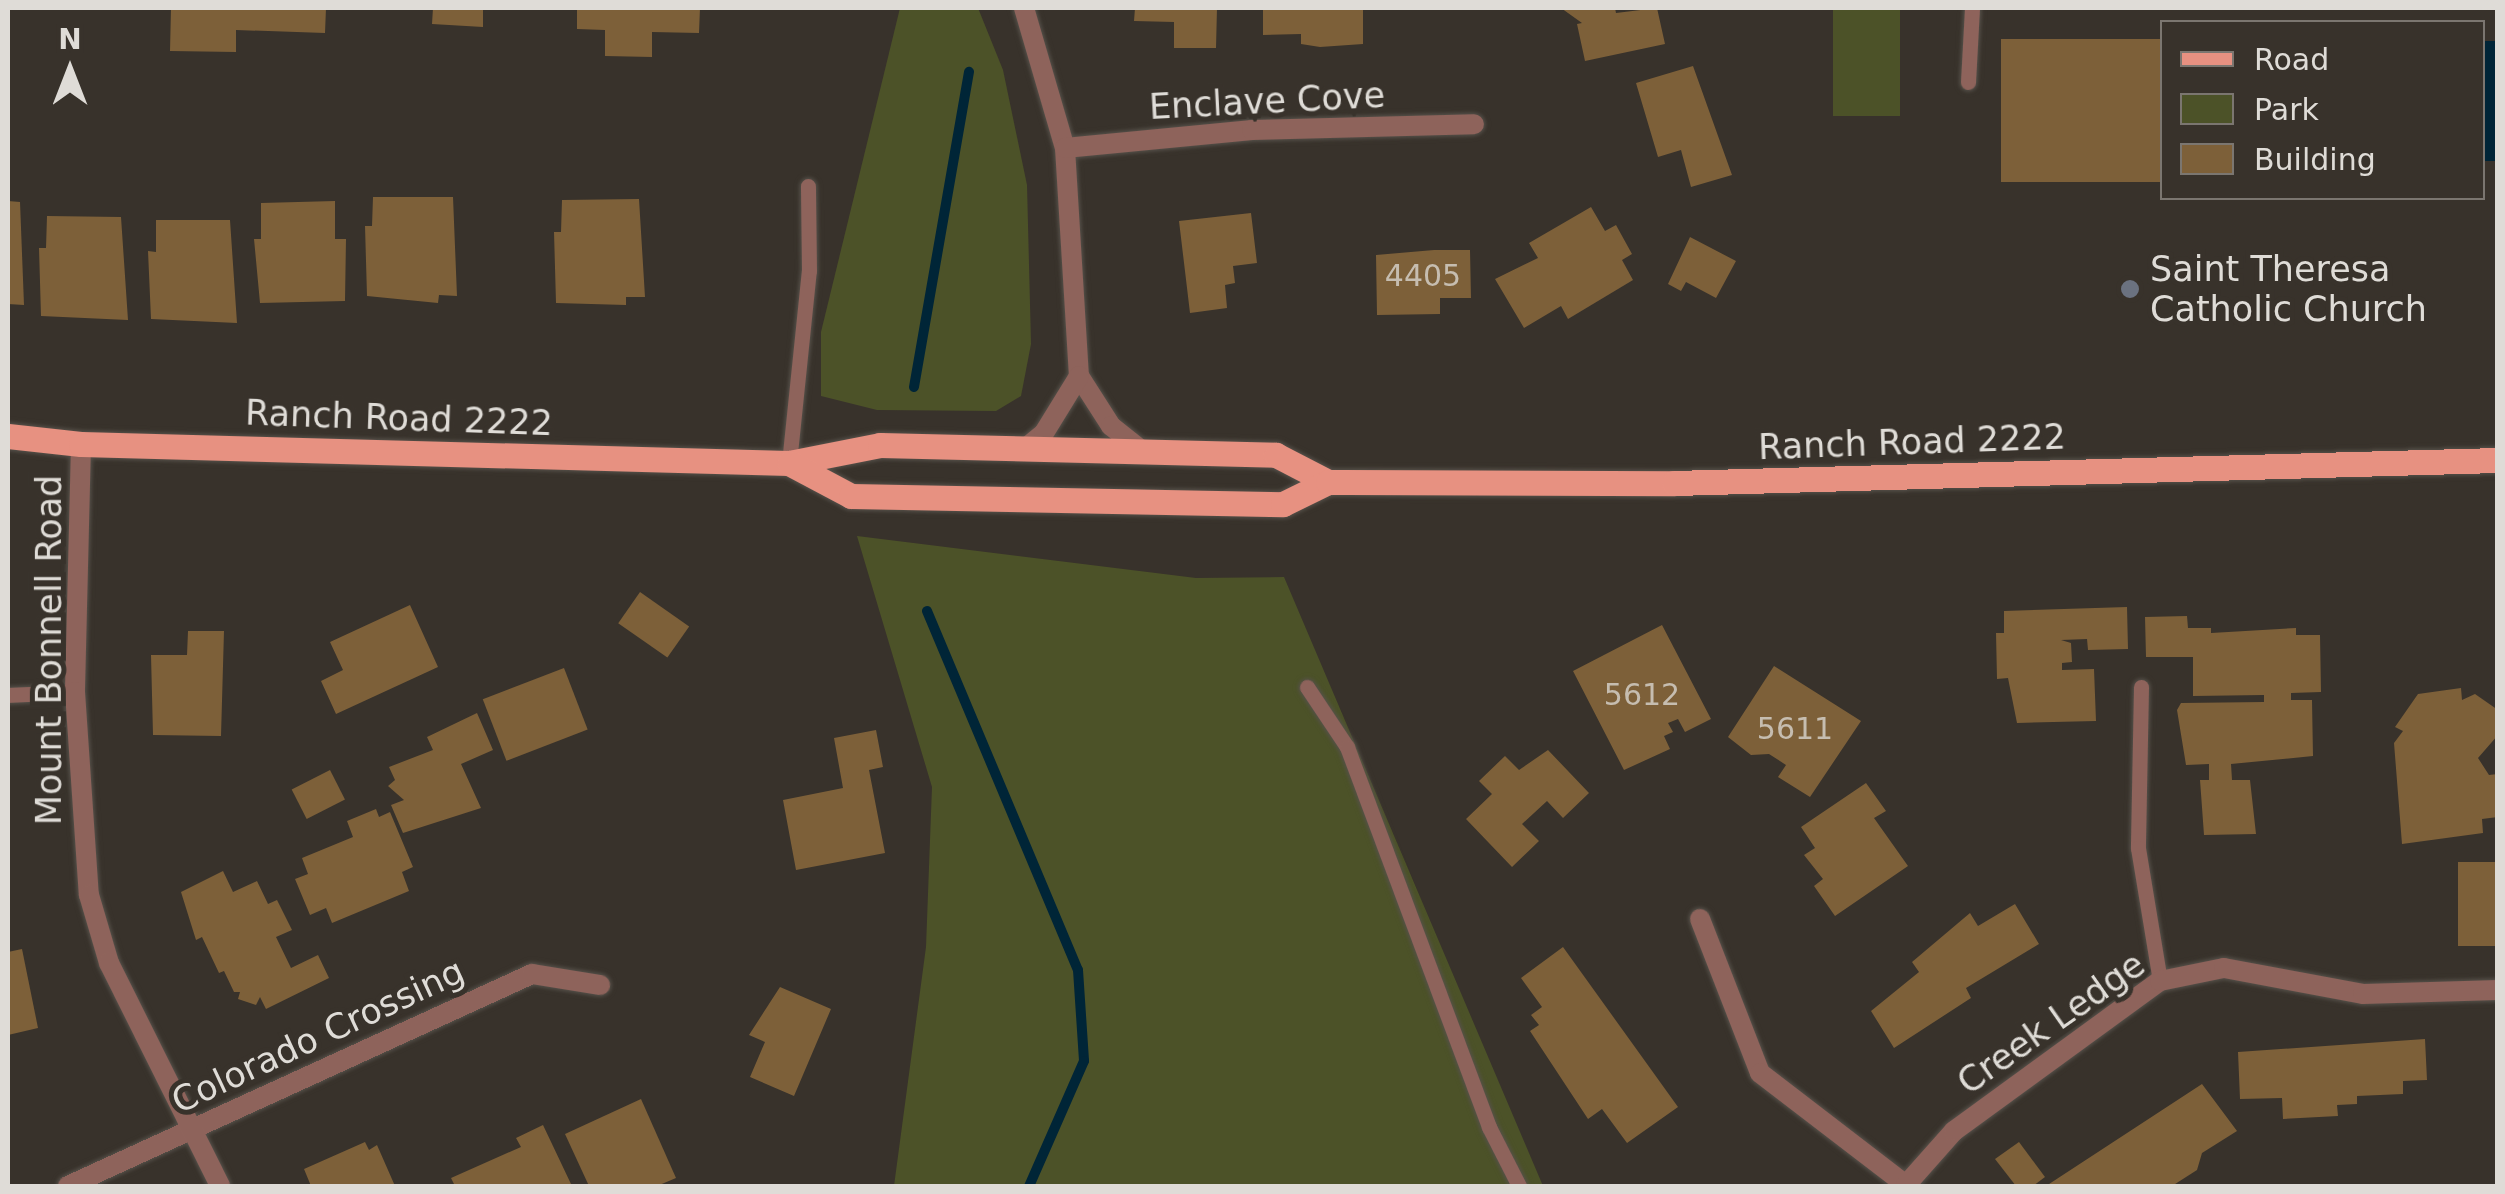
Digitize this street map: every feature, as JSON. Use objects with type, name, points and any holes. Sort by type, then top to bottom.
[{"type":"main road","name":"Ranch Road 2222","points":[[8,436],[81,444],[789,463],[880,445],[1276,455],[1328,482]]},
{"type":"main road","name":"Ranch Road 2222","points":[[789,463],[851,496],[1284,504],[1328,482],[1674,484],[2498,460]]},
{"type":"street","points":[[1024,8],[1064,148],[1079,376],[1111,426],[1145,454]]},
{"type":"street","name":"Enclave Cove","points":[[1064,148],[1252,130],[1474,124]]},
{"type":"street","points":[[1022,450],[1044,433],[1079,376]]},
{"type":"street","name":"Mount Bonnell Road","points":[[81,444],[75,692],[89,894],[110,963],[220,1186]]},
{"type":"street","points":[[1700,919],[1760,1074],[1906,1186]]},
{"type":"street","name":"Creek Ledge","points":[[1906,1186],[1954,1131],[2160,981],[2224,968],[2362,994],[2498,990]]},
{"type":"street","name":"Colorado Crossing","points":[[68,1186],[532,974],[600,986]]},
{"type":"lane","points":[[1968,82],[1972,8]]},
{"type":"lane","points":[[789,463],[810,271],[808,186]]},
{"type":"lane","points":[[1306,687],[1347,747],[1489,1127],[1518,1186]]},
{"type":"lane","points":[[2141,687],[2138,848],[2160,981]]},
{"type":"lane","points":[[8,695],[75,692]]},
{"type":"green space","points":[[900,8],[978,8],[1003,70],[1027,185],[1031,344],[1021,396],[996,411],[877,410],[821,396],[821,332]]},
{"type":"green space","points":[[1833,8],[1900,8],[1900,116],[1833,116]]},
{"type":"green space","points":[[857,536],[1196,578],[1284,577],[1543,1186],[894,1186],[926,947],[932,787]]},
{"type":"water","points":[[2485,41],[2497,41],[2497,161],[2485,161]]},
{"type":"building","points":[[171,8],[326,8],[325,33],[236,30],[236,52],[170,51]]},
{"type":"building","points":[[433,8],[483,8],[483,27],[432,24]]},
{"type":"building","points":[[577,8],[700,8],[699,33],[652,32],[652,57],[605,56],[605,30],[577,29]]},
{"type":"building","points":[[1135,8],[1217,8],[1216,48],[1174,48],[1174,22],[1134,21]]},
{"type":"building","points":[[1263,8],[1363,8],[1363,44],[1320,47],[1301,44],[1301,34],[1263,35]]},
{"type":"building","points":[[1561,8],[1615,8],[1616,13],[1657,8],[1665,44],[1585,61],[1577,24],[1582,23]]},
{"type":"building","points":[[2001,39],[2160,39],[2160,182],[2001,182]]},
{"type":"building","points":[[1693,66],[1732,175],[1691,187],[1681,150],[1658,157],[1636,83]]},
{"type":"building","points":[[373,197],[453,197],[457,296],[439,295],[438,303],[367,296],[365,226],[372,226]]},
{"type":"building","points":[[639,199],[645,297],[626,297],[626,305],[556,303],[554,232],[561,232],[562,200]]},
{"type":"building","points":[[8,201],[20,202],[24,305],[8,304]]},
{"type":"building","points":[[335,201],[335,239],[346,239],[345,301],[260,303],[254,239],[261,239],[261,203]]},
{"type":"building","points":[[1591,207],[1605,231],[1616,225],[1632,254],[1622,260],[1633,280],[1568,319],[1561,306],[1524,328],[1495,279],[1538,258],[1529,243]]},
{"type":"building","points":[[1251,213],[1257,263],[1233,266],[1235,283],[1225,285],[1227,308],[1190,313],[1179,221]]},
{"type":"building","points":[[47,216],[121,217],[128,320],[41,316],[39,248],[46,248]]},
{"type":"building","points":[[156,220],[230,220],[237,323],[151,319],[148,251],[156,252]]},
{"type":"building","points":[[1690,237],[1736,261],[1716,298],[1686,282],[1681,291],[1668,284]]},
{"type":"building","points":[[1470,250],[1471,298],[1440,298],[1440,314],[1377,315],[1376,255]]},
{"type":"building","points":[[640,592],[689,626],[667,658],[618,623]]},
{"type":"building","points":[[410,605],[438,667],[336,714],[321,681],[343,670],[330,642]]},
{"type":"building","points":[[2127,607],[2128,649],[2088,650],[2087,639],[2061,640],[2071,643],[2072,662],[2062,663],[2062,670],[2094,669],[2096,721],[2017,723],[2008,678],[1997,679],[1996,633],[2004,633],[2004,611]]},
{"type":"building","points":[[2187,616],[2188,628],[2211,628],[2211,633],[2296,628],[2296,635],[2320,635],[2321,692],[2291,693],[2291,700],[2312,700],[2313,756],[2231,764],[2232,780],[2250,780],[2256,834],[2204,835],[2200,780],[2209,780],[2209,764],[2186,765],[2177,710],[2181,703],[2264,702],[2264,695],[2193,696],[2193,657],[2146,657],[2145,617]]},
{"type":"building","points":[[1662,625],[1711,719],[1685,732],[1678,719],[1668,723],[1673,732],[1664,736],[1670,749],[1624,770],[1573,671]]},
{"type":"building","points":[[188,631],[224,631],[221,736],[153,735],[151,655],[187,655]]},
{"type":"building","points":[[1774,666],[1861,721],[1810,797],[1778,777],[1786,765],[1769,754],[1751,755],[1728,737]]},
{"type":"building","points":[[564,668],[588,730],[506,761],[483,699]]},
{"type":"building","points":[[2461,688],[2462,700],[2475,694],[2498,710],[2498,735],[2478,758],[2489,775],[2498,774],[2498,817],[2482,819],[2483,833],[2402,844],[2394,743],[2403,731],[2395,727],[2418,694]]},
{"type":"building","points":[[477,713],[493,750],[461,764],[481,808],[403,833],[391,805],[404,800],[388,786],[395,780],[389,767],[433,750],[427,737]]},
{"type":"building","points":[[876,730],[883,767],[869,770],[885,853],[796,870],[783,800],[843,788],[834,738]]},
{"type":"building","points":[[1548,750],[1589,793],[1563,818],[1547,801],[1522,824],[1539,841],[1512,867],[1466,819],[1492,794],[1479,781],[1505,756],[1519,770]]},
{"type":"building","points":[[330,770],[345,799],[307,819],[292,790]]},
{"type":"building","points":[[1866,783],[1886,811],[1874,818],[1908,866],[1835,916],[1814,886],[1823,879],[1804,855],[1815,848],[1801,827]]},
{"type":"building","points":[[376,809],[379,817],[390,812],[413,867],[402,872],[409,891],[332,923],[326,908],[310,915],[295,879],[308,874],[302,858],[353,837],[347,821]]},
{"type":"building","points":[[2458,862],[2498,862],[2498,946],[2458,946]]},
{"type":"building","points":[[223,871],[233,892],[257,881],[268,904],[277,900],[292,930],[276,937],[291,968],[318,955],[329,978],[266,1009],[260,997],[256,1005],[238,999],[240,992],[234,992],[224,971],[219,973],[202,937],[196,940],[181,892]]},
{"type":"building","points":[[2015,904],[2039,944],[1966,988],[1971,998],[1894,1048],[1871,1011],[1919,972],[1912,962],[1970,913],[1978,926]]},
{"type":"building","points":[[1563,947],[1678,1107],[1627,1143],[1602,1109],[1588,1119],[1530,1031],[1539,1025],[1531,1015],[1542,1007],[1521,978]]},
{"type":"building","points":[[22,949],[38,1028],[8,1035],[8,952]]},
{"type":"building","points":[[780,987],[831,1009],[794,1096],[750,1077],[765,1042],[749,1035]]},
{"type":"building","points":[[2425,1039],[2427,1080],[2403,1081],[2403,1094],[2357,1096],[2357,1104],[2337,1105],[2338,1116],[2283,1119],[2282,1098],[2240,1099],[2238,1052]]},
{"type":"building","points":[[2202,1084],[2237,1131],[2202,1153],[2197,1170],[2172,1186],[2046,1186]]},
{"type":"building","points":[[641,1099],[676,1178],[657,1186],[589,1186],[565,1134]]},
{"type":"building","points":[[543,1125],[571,1184],[455,1186],[451,1178],[521,1147],[516,1138]]},
{"type":"building","points":[[365,1142],[369,1150],[377,1145],[395,1186],[311,1186],[304,1169]]},
{"type":"building","points":[[2019,1142],[2045,1177],[2033,1186],[2016,1186],[1995,1159]]},
{"type":"waterway","points":[[914,387],[969,72]]},
{"type":"waterway","points":[[927,611],[1078,970],[1084,1061],[1029,1186]]},
{"type":"place","name":"Saint Theresa Catholic Church","points":[[2130,289]]}]
